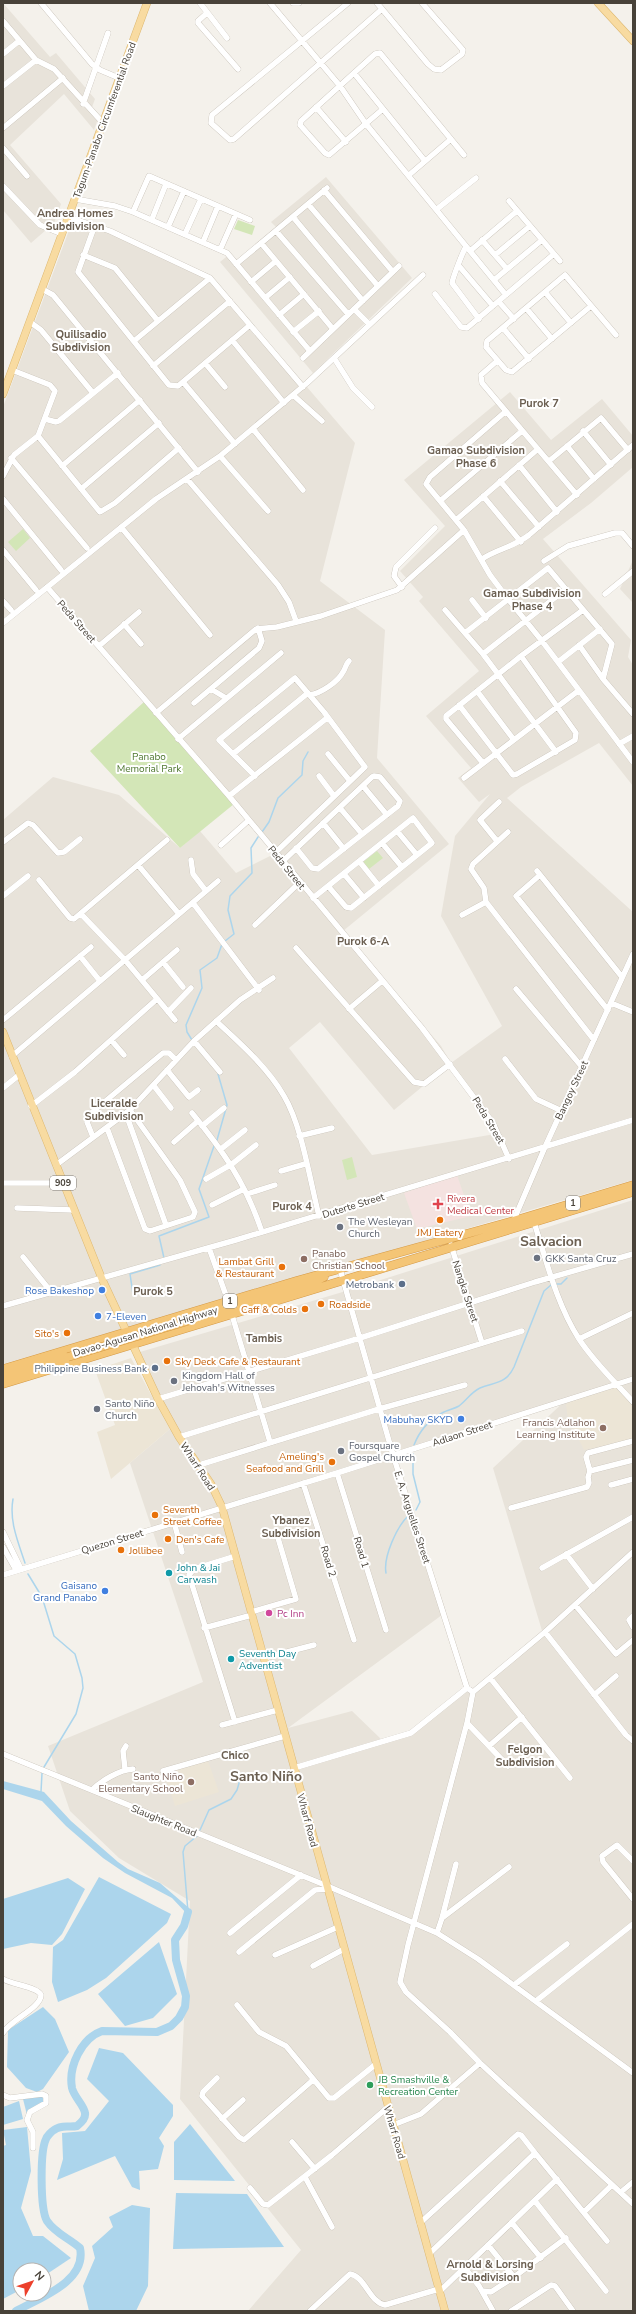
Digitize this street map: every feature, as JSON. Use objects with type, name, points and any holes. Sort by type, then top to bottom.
[{"type":"highway","name":"Davao-Agusan National Highway","points":[[3,1384],[452,1247],[514,1224],[594,1200],[633,1185]]},
{"type":"highway","name":"Davao-Agusan National Highway","points":[[594,1200],[633,1192]]},
{"type":"highway","name":"Davao-Agusan National Highway","points":[[3,1369],[228,1301],[418,1247],[514,1224]]},
{"type":"highway","points":[[418,1247],[420,1257]]},
{"type":"highway","name":"Davao-Agusan National Highway","points":[[3,1376],[310,1284],[337,1270]]},
{"type":"highway","name":"Davao-Agusan National Highway","points":[[310,1284],[341,1282]]},
{"type":"main road","name":"Tagum-Panabo Circumferential Road","points":[[3,394],[147,3]]},
{"type":"main road","points":[[598,3],[633,41]]},
{"type":"main road","name":"909","points":[[3,1032],[73,1210],[132,1345]]},
{"type":"main road","name":"Wharf Road","points":[[132,1345],[158,1399],[179,1437],[214,1489],[222,1507],[326,1887],[445,2311]]},
{"type":"street","points":[[40,3],[96,67],[119,78]]},
{"type":"street","points":[[200,3],[228,38]]},
{"type":"street","points":[[270,3],[340,86],[366,124],[506,295]]},
{"type":"street","points":[[294,3],[299,3]]},
{"type":"street","points":[[348,3],[212,115],[211,123],[226,138],[234,139],[321,65],[382,9]]},
{"type":"street","points":[[377,3],[428,64],[434,70],[441,70],[462,54],[463,50],[422,3]]},
{"type":"street","points":[[207,13],[198,21],[198,23],[238,69]]},
{"type":"street","points":[[3,21],[36,60],[54,69],[83,104],[103,123]]},
{"type":"street","points":[[83,104],[108,33]]},
{"type":"street","points":[[3,54],[19,40]]},
{"type":"street","points":[[383,109],[332,154],[327,155],[300,127],[301,121],[375,54],[382,55],[464,155]]},
{"type":"street","points":[[3,86],[36,60]]},
{"type":"street","points":[[354,73],[426,161]]},
{"type":"street","points":[[3,128],[62,78]]},
{"type":"street","points":[[316,107],[346,142]]},
{"type":"street","points":[[409,176],[451,139]]},
{"type":"street","points":[[3,148],[26,176]]},
{"type":"street","points":[[133,212],[149,176],[250,220]]},
{"type":"street","points":[[437,209],[476,178]]},
{"type":"street","points":[[152,219],[166,184]]},
{"type":"street","points":[[3,186],[37,223],[46,229],[62,234]]},
{"type":"street","points":[[236,264],[326,189],[393,272]]},
{"type":"street","points":[[168,227],[184,191]]},
{"type":"street","points":[[75,199],[115,206],[133,212],[220,250],[236,264],[310,351]]},
{"type":"street","points":[[185,234],[201,199]]},
{"type":"street","points":[[509,201],[560,261]]},
{"type":"street","points":[[308,204],[378,286]]},
{"type":"street","points":[[203,242],[218,206]]},
{"type":"street","points":[[479,319],[452,285],[459,266],[461,255],[517,211]]},
{"type":"street","points":[[220,250],[236,214]]},
{"type":"street","points":[[68,217],[94,225],[210,278],[303,387]]},
{"type":"street","points":[[293,217],[363,300]]},
{"type":"street","points":[[94,225],[78,269],[79,274],[153,366],[172,387],[178,386],[250,325]]},
{"type":"street","points":[[495,255],[530,226]]},
{"type":"street","points":[[276,230],[348,314]]},
{"type":"street","points":[[482,240],[507,269]]},
{"type":"street","points":[[494,280],[542,240]]},
{"type":"street","points":[[261,243],[333,329]]},
{"type":"street","points":[[435,294],[463,328],[467,328],[554,254]]},
{"type":"street","points":[[83,255],[115,268],[158,321]]},
{"type":"street","points":[[251,282],[276,260]]},
{"type":"street","points":[[303,358],[399,266]]},
{"type":"street","points":[[459,266],[493,306]]},
{"type":"street","points":[[3,623],[164,493],[198,472],[235,444],[303,387],[423,275]]},
{"type":"street","points":[[591,306],[529,359],[510,372],[497,361],[485,345],[565,275],[616,335]]},
{"type":"street","points":[[265,298],[290,277]]},
{"type":"street","points":[[134,341],[210,278]]},
{"type":"street","points":[[42,289],[52,295],[118,373],[198,472]]},
{"type":"street","points":[[545,292],[571,323]]},
{"type":"street","points":[[279,315],[304,294]]},
{"type":"street","points":[[153,366],[230,301]]},
{"type":"street","points":[[499,302],[514,319]]},
{"type":"street","points":[[355,308],[370,323]]},
{"type":"street","points":[[526,308],[552,339]]},
{"type":"street","points":[[293,332],[318,311]]},
{"type":"street","points":[[30,322],[41,330],[93,393]]},
{"type":"street","points":[[503,328],[529,359]]},
{"type":"street","points":[[232,340],[284,403]]},
{"type":"street","points":[[334,358],[353,388],[372,407]]},
{"type":"street","points":[[497,361],[484,372],[480,380],[505,412],[577,495]]},
{"type":"street","points":[[205,363],[225,388]]},
{"type":"street","points":[[3,476],[11,458],[38,436],[55,394],[55,388],[12,370]]},
{"type":"street","points":[[45,419],[58,422],[118,373]]},
{"type":"street","points":[[183,382],[235,444]]},
{"type":"street","points":[[293,395],[322,421]]},
{"type":"street","points":[[62,466],[140,400]]},
{"type":"street","points":[[505,412],[430,477],[426,484],[464,530],[508,599],[542,641],[578,692],[633,762]]},
{"type":"street","points":[[482,559],[521,542],[631,448],[602,419],[597,420],[583,431],[549,461]]},
{"type":"street","points":[[81,489],[159,423]]},
{"type":"street","points":[[253,429],[303,490]]},
{"type":"street","points":[[440,501],[522,431]]},
{"type":"street","points":[[583,431],[611,465]]},
{"type":"street","points":[[38,436],[100,512],[111,506],[179,448]]},
{"type":"street","points":[[567,446],[594,479]]},
{"type":"street","points":[[456,520],[538,449]]},
{"type":"street","points":[[220,456],[268,511]]},
{"type":"street","points":[[11,458],[87,548]]},
{"type":"street","points":[[519,465],[557,512]]},
{"type":"street","points":[[187,479],[278,585],[289,602],[296,622]]},
{"type":"street","points":[[500,482],[539,527]]},
{"type":"street","points":[[483,496],[521,542]]},
{"type":"street","points":[[3,499],[61,570]]},
{"type":"street","points":[[121,527],[210,635]]},
{"type":"street","points":[[402,587],[394,576],[396,568],[435,528]]},
{"type":"street","points":[[156,713],[258,628],[277,627],[330,614],[393,592],[402,587],[464,530]]},
{"type":"street","points":[[544,561],[568,546],[615,533],[622,533],[633,546]]},
{"type":"street","points":[[3,550],[36,590]]},
{"type":"street","points":[[465,633],[486,618],[547,568],[550,569],[583,610],[610,640],[613,647],[603,679]]},
{"type":"street","points":[[605,594],[633,571]]},
{"type":"street","name":"Peda Street","points":[[47,588],[229,796],[450,1064],[493,1123],[509,1159]]},
{"type":"street","points":[[482,654],[566,589]]},
{"type":"street","points":[[472,600],[486,618]]},
{"type":"street","points":[[3,601],[11,610]]},
{"type":"street","points":[[446,610],[536,723],[556,752]]},
{"type":"street","points":[[483,763],[446,719],[447,714],[583,610]]},
{"type":"street","points":[[99,646],[139,612]]},
{"type":"street","points":[[124,624],[141,644]]},
{"type":"street","points":[[194,703],[260,646],[262,638],[258,628]]},
{"type":"street","points":[[558,662],[600,630]]},
{"type":"street","points":[[579,645],[603,679],[633,714]]},
{"type":"street","points":[[178,739],[281,653]]},
{"type":"street","points":[[459,705],[511,773],[515,775],[575,740],[577,735],[521,656]]},
{"type":"street","points":[[233,754],[309,694],[321,691],[331,684],[343,672],[349,661]]},
{"type":"street","points":[[255,776],[219,740],[295,678],[365,767],[276,852]]},
{"type":"street","points":[[211,689],[226,698]]},
{"type":"street","points":[[477,691],[514,740]]},
{"type":"street","points":[[464,778],[495,753],[578,692]]},
{"type":"street","points":[[229,796],[327,718]]},
{"type":"street","points":[[619,744],[633,736]]},
{"type":"street","points":[[328,754],[350,781]]},
{"type":"street","points":[[319,776],[334,796]]},
{"type":"street","points":[[283,861],[296,848],[374,776],[380,777],[400,801],[398,806],[316,870],[296,848]]},
{"type":"street","points":[[363,786],[387,815]]},
{"type":"street","points":[[497,841],[480,820],[499,802]]},
{"type":"street","points":[[340,808],[362,834]]},
{"type":"street","points":[[313,898],[328,886],[344,874],[413,818],[432,843],[351,908],[347,908],[328,886]]},
{"type":"street","points":[[221,845],[249,820]]},
{"type":"street","points":[[3,842],[28,823],[34,825],[58,853],[64,852],[80,839]]},
{"type":"street","points":[[323,823],[344,848]]},
{"type":"street","points":[[397,831],[417,855]]},
{"type":"street","points":[[508,832],[497,841],[471,868],[484,888],[486,902],[594,1040]]},
{"type":"street","points":[[39,880],[70,918],[74,919],[166,840]]},
{"type":"street","points":[[382,843],[402,867]]},
{"type":"street","points":[[191,860],[193,874],[206,891]]},
{"type":"street","points":[[359,861],[380,886]]},
{"type":"street","points":[[138,864],[179,914]]},
{"type":"street","points":[[608,1010],[516,896],[538,873],[622,977]]},
{"type":"street","points":[[344,874],[364,898]]},
{"type":"street","points":[[3,896],[28,876]]},
{"type":"street","points":[[12,1056],[218,881]]},
{"type":"street","points":[[255,925],[300,882]]},
{"type":"street","points":[[462,915],[486,902]]},
{"type":"street","points":[[192,903],[259,990]]},
{"type":"street","points":[[81,914],[125,960],[175,1020]]},
{"type":"street","points":[[3,1020],[91,947]]},
{"type":"street","points":[[296,948],[417,1084],[424,1084],[450,1064]]},
{"type":"street","points":[[142,980],[177,950]]},
{"type":"street","name":"Bangoy Street","points":[[514,1224],[545,1147],[622,977],[631,962],[633,954]]},
{"type":"street","points":[[80,956],[100,980]]},
{"type":"street","points":[[163,962],[183,987]]},
{"type":"street","points":[[56,1165],[128,1112],[154,1086],[194,1041],[240,1000],[259,990],[273,978]]},
{"type":"street","points":[[349,1009],[382,981]]},
{"type":"street","points":[[168,1012],[191,988]]},
{"type":"street","points":[[516,989],[582,1068]]},
{"type":"street","points":[[31,1106],[112,1040],[157,999]]},
{"type":"street","points":[[611,1003],[633,1012]]},
{"type":"street","points":[[216,1021],[254,1058],[280,1089],[290,1108],[299,1136],[318,1216]]},
{"type":"street","points":[[112,1040],[124,1055]]},
{"type":"street","points":[[194,1041],[220,1072]]},
{"type":"street","points":[[93,1137],[88,1122],[90,1114],[163,1053],[169,1053],[176,1060]]},
{"type":"street","points":[[505,1059],[536,1099],[562,1111]]},
{"type":"street","points":[[167,1070],[189,1097],[198,1090]]},
{"type":"street","points":[[3,1088],[19,1075]]},
{"type":"street","points":[[154,1086],[172,1108]]},
{"type":"street","points":[[174,1142],[224,1108]]},
{"type":"street","points":[[107,1128],[143,1227],[150,1231],[190,1219],[195,1212],[180,1180],[128,1112]]},
{"type":"street","points":[[128,1112],[166,1225]]},
{"type":"street","points":[[192,1113],[232,1164],[246,1192],[262,1232]]},
{"type":"street","name":"Duterte Street","points":[[3,1306],[102,1279],[318,1216],[633,1120]]},
{"type":"street","points":[[299,1136],[332,1128]]},
{"type":"street","points":[[220,1149],[245,1130]]},
{"type":"street","points":[[206,1178],[232,1164],[256,1145]]},
{"type":"street","points":[[280,1171],[305,1164]]},
{"type":"street","points":[[3,1183],[63,1183]]},
{"type":"street","points":[[212,1205],[246,1192],[275,1186]]},
{"type":"street","points":[[17,1208],[73,1210]]},
{"type":"street","points":[[533,1218],[551,1277],[579,1339],[633,1402]]},
{"type":"street","name":"Nangka Street","points":[[449,1239],[482,1344]]},
{"type":"street","points":[[209,1248],[228,1301]]},
{"type":"street","points":[[158,1399],[470,1304],[551,1277],[633,1254]]},
{"type":"street","points":[[23,1257],[52,1293]]},
{"type":"street","name":"E. A. Arguelles Street","points":[[337,1270],[360,1338],[393,1455],[467,1688]]},
{"type":"street","points":[[579,1339],[633,1313]]},
{"type":"street","points":[[232,1315],[270,1442]]},
{"type":"street","points":[[179,1437],[260,1410],[522,1331]]},
{"type":"street","name":"Adlaon Street","points":[[222,1507],[337,1473],[633,1378]]},
{"type":"street","points":[[199,1465],[379,1409],[465,1385]]},
{"type":"street","points":[[510,1508],[587,1487],[589,1483],[588,1476],[590,1471],[586,1457],[588,1453],[633,1442]]},
{"type":"street","points":[[590,1471],[633,1460]]},
{"type":"street","name":"Road 1","points":[[337,1473],[386,1630]]},
{"type":"street","points":[[611,1486],[633,1479]]},
{"type":"street","name":"Road 2","points":[[303,1483],[354,1640]]},
{"type":"street","name":"Quezon Street","points":[[3,1575],[222,1507]]},
{"type":"street","points":[[542,1568],[633,1517]]},
{"type":"street","points":[[174,1522],[182,1552]]},
{"type":"street","points":[[3,1532],[19,1570]]},
{"type":"street","points":[[204,1628],[296,1599],[278,1538]]},
{"type":"street","points":[[3,1547],[19,1570]]},
{"type":"street","points":[[633,1552],[576,1606],[491,1679],[473,1692],[467,1723],[414,1923],[401,1985],[480,2063],[633,2204]]},
{"type":"street","points":[[566,1554],[594,1589]]},
{"type":"street","points":[[235,1722],[204,1628],[189,1575],[194,1569],[236,1556]]},
{"type":"street","points":[[576,1606],[616,1654],[633,1640]]},
{"type":"street","points":[[633,1616],[630,1620],[633,1627]]},
{"type":"street","points":[[545,1632],[626,1736],[633,1741]]},
{"type":"street","points":[[264,1658],[314,1645]]},
{"type":"street","points":[[594,1695],[616,1676]]},
{"type":"street","points":[[491,1679],[570,1778]]},
{"type":"street","points":[[294,1768],[411,1733],[467,1688],[473,1692]]},
{"type":"street","points":[[222,1725],[278,1710]]},
{"type":"street","points":[[489,1746],[522,1717]]},
{"type":"street","points":[[467,1723],[508,1766]]},
{"type":"street","points":[[163,1771],[202,1758],[237,1751],[285,1736]]},
{"type":"street","points":[[125,1769],[124,1751],[126,1746]]},
{"type":"street","name":"Slaughter Road","points":[[3,1754],[437,1932],[514,1985],[633,2073]]},
{"type":"street","points":[[92,1790],[100,1782],[120,1774],[125,1769],[133,1769]]},
{"type":"street","points":[[633,1861],[617,1845],[602,1856],[604,1862],[633,1899]]},
{"type":"street","points":[[437,1932],[456,1864]]},
{"type":"street","points":[[442,1918],[509,1867]]},
{"type":"street","points":[[230,1933],[301,1875]]},
{"type":"street","points":[[239,1952],[315,1890],[326,1887]]},
{"type":"street","points":[[536,2001],[633,1924]]},
{"type":"street","points":[[275,1955],[338,1926]]},
{"type":"street","points":[[514,1985],[567,1944]]},
{"type":"street","points":[[313,1966],[344,1949]]},
{"type":"street","points":[[3,1979],[18,1986],[37,1990],[41,1995],[39,2003],[8,2026],[3,2034]]},
{"type":"street","points":[[237,2005],[259,2032],[286,2046],[313,2080],[332,2099],[376,2064]]},
{"type":"street","points":[[393,2124],[421,2114],[480,2063]]},
{"type":"street","points":[[217,2078],[203,2092],[202,2096],[239,2138],[246,2139],[313,2080]]},
{"type":"street","points":[[3,2095],[10,2098],[42,2094],[46,2096],[46,2104],[30,2112],[27,2120],[33,2132],[33,2148]]},
{"type":"street","points":[[222,2119],[243,2100]]},
{"type":"street","points":[[250,2188],[266,2206],[315,2169],[388,2107]]},
{"type":"street","points":[[420,2223],[518,2134],[558,2179],[607,2240]]},
{"type":"street","points":[[292,2142],[315,2169]]},
{"type":"street","points":[[429,2254],[535,2153]]},
{"type":"street","points":[[305,2177],[332,2227]]},
{"type":"street","points":[[310,2311],[350,2274],[355,2276],[378,2302],[385,2305],[439,2290],[465,2268],[534,2200],[558,2179]]},
{"type":"street","points":[[621,2192],[633,2182]]},
{"type":"street","points":[[584,2212],[612,2185]]},
{"type":"street","points":[[534,2200],[566,2238],[606,2291]]},
{"type":"street","points":[[512,2223],[541,2258]]},
{"type":"street","points":[[482,2291],[490,2292],[514,2277],[566,2238]]},
{"type":"street","points":[[488,2245],[514,2277]]},
{"type":"street","points":[[465,2268],[482,2291],[493,2311]]},
{"type":"street","points":[[511,2311],[551,2285],[555,2286],[573,2311]]},
{"type":"shaded area","points":[[3,3],[50,57],[56,53],[95,99],[92,107],[99,116],[94,130],[64,94],[10,145],[61,204],[54,223],[31,243],[3,210]]},
{"type":"shaded area","points":[[326,177],[412,278],[313,373],[220,262],[231,253],[237,260],[276,227],[271,222]]},
{"type":"shaded area","points":[[74,217],[211,275],[355,443],[320,581],[385,630],[377,758],[449,844],[343,931],[441,1046],[451,1063],[502,1026],[441,916],[455,836],[490,794],[479,802],[458,778],[471,768],[426,716],[479,671],[419,601],[423,597],[400,571],[445,526],[404,480],[510,392],[551,440],[602,399],[633,436],[633,467],[591,503],[543,539],[631,640],[628,657],[633,665],[633,786],[599,743],[521,787],[507,798],[633,912],[633,1180],[3,1364],[3,820],[53,777],[119,795],[180,848],[200,831],[236,873],[278,852],[49,587],[3,622],[3,407]],"holes":[[[320,1022],[394,1110],[451,1063],[501,1133],[372,1155],[289,1048]]]},
{"type":"shaded area","points":[[633,560],[633,603],[620,589]]},
{"type":"shaded area","name":"Rivera Medical Center","points":[[457,1175],[471,1216],[417,1229],[404,1193]]},
{"type":"shaded area","points":[[633,1200],[633,2311],[248,2311],[301,2250],[180,2099],[190,1901],[119,1858],[70,1811],[48,1746],[203,1682],[130,1463],[170,1429],[178,1433],[160,1400],[140,1352],[346,1291]],"holes":[[[567,1399],[493,1468],[543,1634],[477,1690],[467,1686],[417,1730],[381,1739],[352,1711],[288,1728],[446,1612],[393,1453]]]},
{"type":"shaded area","points":[[131,1358],[170,1429],[111,1479],[97,1432],[115,1425],[95,1370]]},
{"type":"shaded area","name":"Francis Adlahon Learning Institute","points":[[613,1387],[618,1387],[633,1404],[633,1439],[584,1450],[568,1418],[566,1405],[569,1401]]},
{"type":"shaded area","name":"Santo Niño Elementary School","points":[[207,1758],[219,1792],[175,1806],[164,1773]]},
{"type":"green space","points":[[238,220],[255,226],[252,235],[234,229]]},
{"type":"green space","points":[[23,529],[30,538],[16,551],[8,542]]},
{"type":"green space","name":"Panabo Memorial Park","points":[[144,702],[234,804],[180,848],[90,751]]},
{"type":"green space","points":[[377,851],[383,858],[369,869],[363,862]]},
{"type":"green space","points":[[352,1157],[357,1177],[347,1180],[342,1160]]},
{"type":"water","points":[[3,1781],[44,1792],[71,1821],[118,1862],[128,1869],[160,1883],[189,1908],[188,1915],[172,1898],[125,1873],[103,1858],[66,1826],[42,1801],[3,1789]]},
{"type":"water","points":[[99,1877],[171,1914],[167,1923],[106,1978],[87,1990],[58,2002],[52,1982],[53,1947],[63,1940]]},
{"type":"water","points":[[68,1878],[85,1889],[62,1934],[52,1945],[31,1943],[3,1949],[3,1899]]},
{"type":"water","points":[[159,1942],[177,1994],[153,2018],[125,2026],[98,1994]]},
{"type":"water","points":[[43,2007],[55,2019],[69,2052],[43,2089],[37,2092],[26,2088],[7,2067],[8,2030]]},
{"type":"water","points":[[99,2048],[123,2053],[173,2105],[173,2116],[159,2138],[164,2146],[158,2169],[139,2171],[140,2190],[132,2187],[115,2156],[57,2180],[63,2159],[62,2133],[85,2131],[109,2101],[87,2079]]},
{"type":"water","points":[[22,2095],[42,2095],[46,2100],[27,2115]]},
{"type":"water","points":[[19,2101],[23,2119],[3,2125],[3,2107]]},
{"type":"water","points":[[190,2124],[235,2181],[174,2180],[174,2142]]},
{"type":"water","points":[[27,2127],[31,2171],[21,2208],[33,2236],[43,2236],[71,2258],[52,2271],[52,2262],[12,2262],[12,2294],[3,2299],[3,2146],[6,2145],[3,2130]]},
{"type":"water","points":[[176,2193],[247,2194],[284,2247],[173,2249]]},
{"type":"water","points":[[132,2205],[150,2208],[148,2286],[136,2311],[89,2311],[83,2286],[95,2258],[92,2246],[113,2227],[109,2217]]},
{"type":"waterway","points":[[262,832],[269,822],[278,798],[302,775],[303,761],[308,752]]},
{"type":"waterway","points":[[225,941],[234,934],[228,910],[230,896],[252,873],[251,848],[258,837]]},
{"type":"waterway","points":[[192,1040],[187,1032],[186,1025],[202,988],[200,970],[217,958],[222,944]]},
{"type":"waterway","points":[[217,1140],[227,1105],[218,1074]]},
{"type":"waterway","points":[[164,1258],[159,1236],[209,1217],[199,1189],[214,1146]]},
{"type":"waterway","points":[[133,1294],[130,1274],[160,1265]]},
{"type":"waterway","points":[[557,1284],[561,1284],[567,1278]]},
{"type":"waterway","points":[[414,1445],[425,1427],[437,1416],[459,1406],[480,1388],[500,1382],[511,1373],[544,1291],[551,1285]]},
{"type":"waterway","points":[[413,1454],[413,1474],[420,1502],[416,1510]]},
{"type":"waterway","points":[[13,1499],[13,1523],[25,1563]]},
{"type":"waterway","points":[[386,1573],[387,1559],[392,1542],[400,1526],[409,1515]]},
{"type":"waterway","points":[[28,1574],[42,1597],[54,1636],[75,1654],[82,1678],[83,1688],[76,1714],[44,1767]]},
{"type":"waterway","points":[[41,1792],[42,1773]]},
{"type":"waterway","points":[[200,1830],[209,1810],[231,1799],[237,1790],[242,1773]]},
{"type":"waterway","points":[[188,1912],[183,1852],[185,1846],[197,1836]]},
{"type":"waterway","points":[[16,2311],[59,2287],[69,2279],[76,2270],[80,2260],[80,2248],[58,2233],[47,2221],[42,2193],[43,2155],[47,2136],[57,2128],[77,2126],[85,2117],[84,2110],[72,2088],[71,2080],[74,2062],[88,2040],[102,2031],[157,2032],[171,2026],[179,2018],[185,2007],[186,1996],[176,1960],[175,1940],[184,1926],[188,1912]]},
{"type":"place","name":"Rivera Medical Center","points":[[438,1204]]},
{"type":"place","name":"JMJ Eatery","points":[[440,1220]]},
{"type":"place","name":"The Wesleyan Church","points":[[340,1227]]},
{"type":"place","name":"GKK Santa Cruz","points":[[537,1258]]},
{"type":"place","name":"Panabo Christian School","points":[[304,1259]]},
{"type":"place","name":"Lambat Grill & Restaurant","points":[[282,1267]]},
{"type":"place","name":"Metrobank","points":[[402,1284]]},
{"type":"place","name":"Rose Bakeshop","points":[[102,1290]]},
{"type":"place","name":"Roadside","points":[[321,1304]]},
{"type":"place","name":"Caff & Colds","points":[[305,1309]]},
{"type":"place","name":"7-Eleven","points":[[98,1316]]},
{"type":"place","name":"Sito's","points":[[67,1333]]},
{"type":"place","name":"Sky Deck Cafe & Restaurant","points":[[167,1361]]},
{"type":"place","name":"Philippine Business Bank","points":[[155,1368]]},
{"type":"place","name":"Kingdom Hall of Jehovah's Witnesses","points":[[174,1381]]},
{"type":"place","name":"Santo Niño Church","points":[[97,1409]]},
{"type":"place","name":"Mabuhay SKYD","points":[[461,1419]]},
{"type":"place","name":"Francis Adlahon Learning Institute","points":[[603,1428]]},
{"type":"place","name":"Foursquare Gospel Church","points":[[341,1451]]},
{"type":"place","name":"Ameling's Seafood and Grill","points":[[332,1462]]},
{"type":"place","name":"Seventh Street Coffee","points":[[155,1515]]},
{"type":"place","name":"Den's Cafe","points":[[168,1539]]},
{"type":"place","name":"Jollibee","points":[[121,1550]]},
{"type":"place","name":"John & Jai Carwash","points":[[169,1573]]},
{"type":"place","name":"Gaisano Grand Panabo","points":[[105,1591]]},
{"type":"place","name":"Pc Inn","points":[[269,1613]]},
{"type":"place","name":"Seventh Day Adventist","points":[[231,1659]]},
{"type":"place","name":"Santo Niño Elementary School","points":[[191,1782]]},
{"type":"place","name":"JB Smashville & Recreation Center","points":[[370,2085]]},
{"type":"district","name":"Andrea Homes Subdivision","points":[[75,219]]},
{"type":"district","name":"Quilisadio Subdivision","points":[[81,340]]},
{"type":"district","name":"Purok 7","points":[[539,403]]},
{"type":"district","name":"Gamao Subdivision Phase 6","points":[[476,456]]},
{"type":"district","name":"Gamao Subdivision Phase 4","points":[[532,599]]},
{"type":"district","name":"Purok 6-A","points":[[363,941]]},
{"type":"district","name":"Liceralde Subdivision","points":[[114,1109]]},
{"type":"district","name":"Purok 4","points":[[292,1206]]},
{"type":"district","name":"Salvacion","points":[[551,1241]]},
{"type":"district","name":"Purok 5","points":[[153,1291]]},
{"type":"district","name":"Tambis","points":[[264,1338]]},
{"type":"district","name":"Ybanez Subdivision","points":[[291,1526]]},
{"type":"district","name":"Chico","points":[[235,1755]]},
{"type":"district","name":"Felgon Subdivision","points":[[525,1755]]},
{"type":"district","name":"Santo Niño","points":[[266,1776]]},
{"type":"district","name":"Arnold & Lorsing Subdivision","points":[[490,2270]]}]
